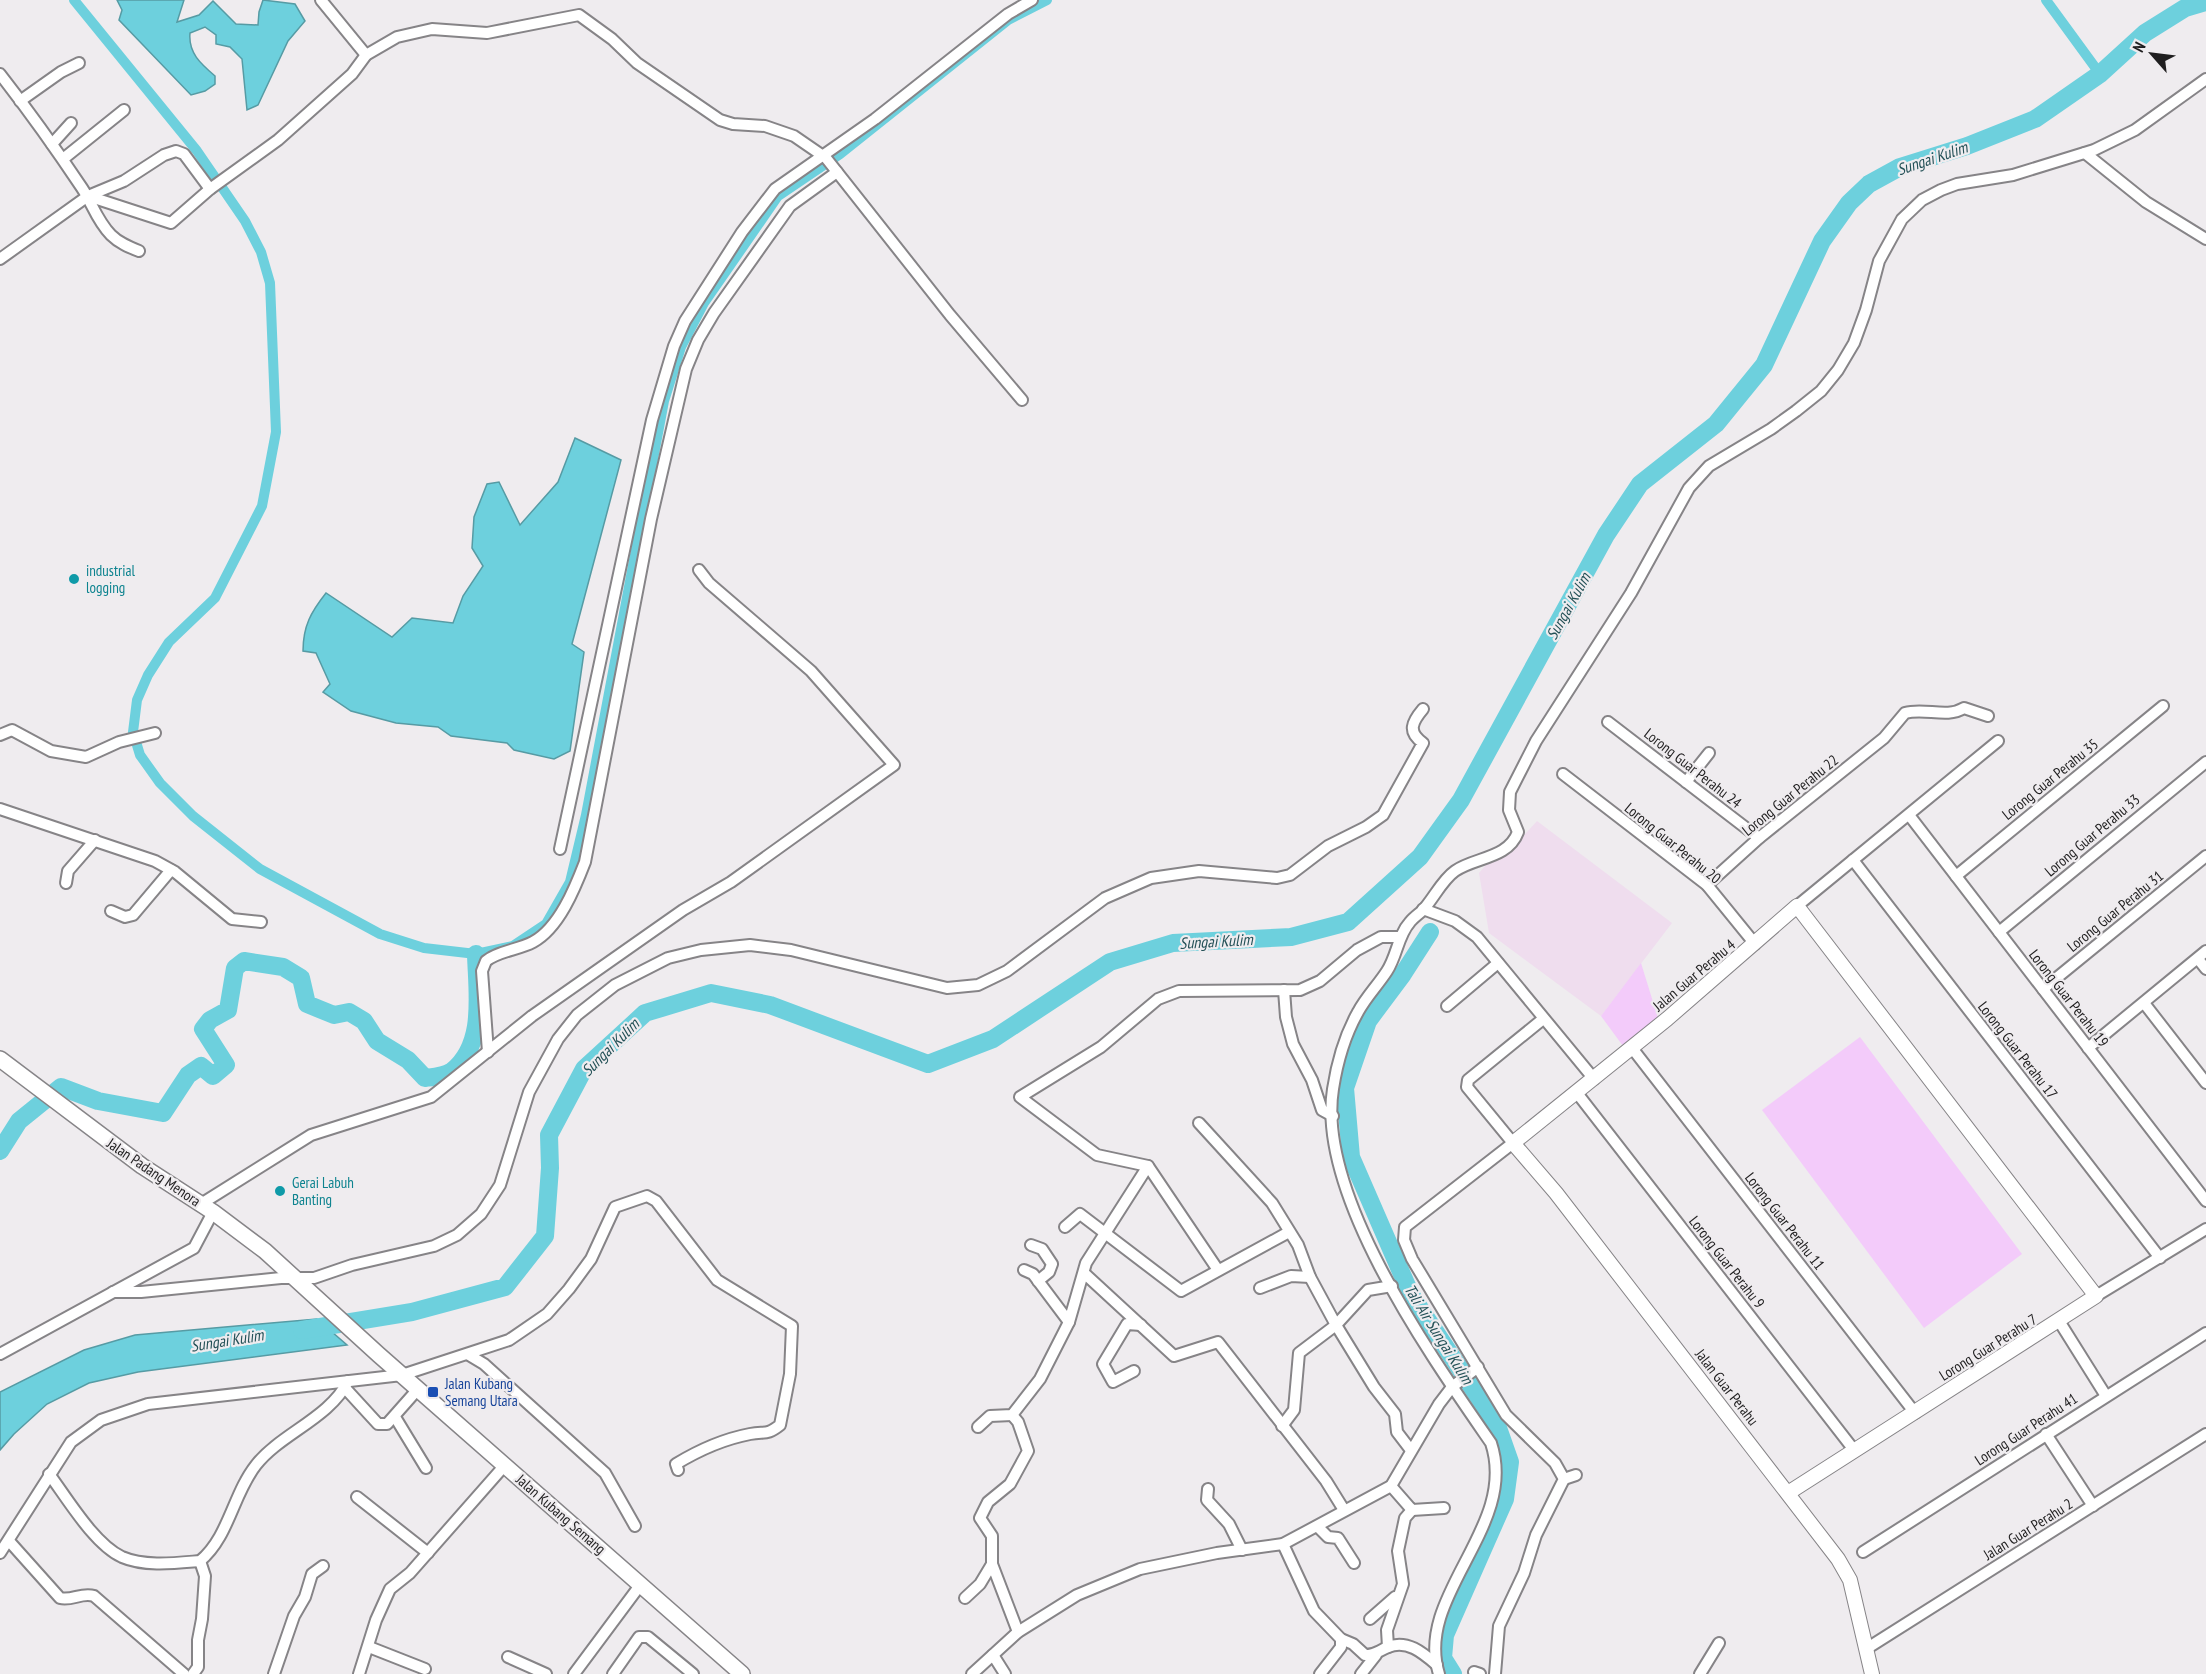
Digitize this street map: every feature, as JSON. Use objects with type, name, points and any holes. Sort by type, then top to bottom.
[{"type":"main road","name":"Jalan Padang Menora","points":[[0,1059],[142,1166],[207,1208],[265,1251],[379,1355]]},
{"type":"main road","name":"Jalan Kubang Semang","points":[[379,1355],[741,1674]]},
{"type":"street","points":[[321,0],[366,55]]},
{"type":"street","points":[[560,849],[652,420],[674,346],[685,321],[736,242],[776,189],[824,157],[924,82],[1000,20],[1032,0]]},
{"type":"street","points":[[88,196],[171,223],[210,189],[278,140],[352,74],[366,55],[397,37],[432,28],[487,33],[579,15],[612,39],[637,63],[680,90],[720,120],[733,124],[765,126],[794,136],[824,157],[950,315],[1022,400]]},
{"type":"street","points":[[20,101],[61,72],[79,63]]},
{"type":"street","points":[[0,74],[63,159],[88,196],[92,210],[111,235],[123,245],[139,251]]},
{"type":"street","points":[[1438,1669],[1434,1641],[1436,1624],[1482,1531],[1496,1479],[1496,1458],[1491,1443],[1392,1286],[1354,1215],[1342,1176],[1333,1116],[1333,1092],[1348,1034],[1359,1011],[1388,970],[1400,937],[1408,923],[1423,909],[1453,872],[1475,861],[1502,852],[1516,838],[1518,832],[1509,810],[1510,792],[1536,741],[1631,593],[1689,488],[1709,466],[1771,429],[1796,411],[1821,391],[1838,370],[1854,343],[1866,310],[1879,261],[1902,219],[1922,200],[1941,190],[1957,184],[2013,175],[2085,153],[2135,130],[2206,79]]},
{"type":"street","points":[[63,159],[124,110]]},
{"type":"street","points":[[52,144],[71,123]]},
{"type":"street","points":[[0,259],[88,196],[124,181],[164,155],[176,151],[184,154],[210,189]]},
{"type":"street","points":[[2085,153],[2146,202],[2206,239]]},
{"type":"street","points":[[488,1052],[482,970],[486,962],[533,942],[543,934],[576,885],[585,861],[651,519],[668,439],[691,355],[714,313],[790,206],[836,170]]},
{"type":"street","points":[[0,1354],[194,1248],[207,1208],[311,1134],[431,1097],[590,975],[683,910],[732,882],[894,765],[811,671],[709,583],[699,570]]},
{"type":"street","name":"Lorong Guar Perahu 35","points":[[1956,876],[2163,706]]},
{"type":"street","name":"Lorong Guar Perahu 22","points":[[1707,885],[1759,838],[1893,730],[1905,713],[1913,711],[1954,714],[1964,708],[1988,716]]},
{"type":"street","points":[[113,1292],[141,1292],[293,1277],[314,1278],[352,1265],[434,1246],[457,1235],[481,1214],[500,1185],[529,1092],[542,1064],[577,1015],[626,979],[668,958],[701,950],[750,945],[790,950],[947,988],[978,985],[1007,971],[1105,898],[1151,878],[1199,872],[1283,877],[1297,871],[1328,846],[1366,827],[1383,815],[1423,743],[1416,738],[1412,730],[1413,721],[1423,709]]},
{"type":"street","name":"Lorong Guar Perahu 24","points":[[1608,722],[1759,838]]},
{"type":"street","points":[[0,735],[12,730],[51,752],[86,757],[135,736],[155,733]]},
{"type":"street","name":"Jalan Guar Perahu 4","points":[[1476,1369],[1413,1259],[1404,1240],[1405,1227],[1632,1048],[1755,945],[1797,906],[1998,741]]},
{"type":"street","points":[[1686,782],[1709,753]]},
{"type":"street","name":"Lorong Guar Perahu 33","points":[[1999,932],[2206,762]]},
{"type":"street","name":"Lorong Guar Perahu 20","points":[[1563,774],[1707,885],[1755,945]]},
{"type":"street","points":[[0,809],[155,861],[171,870],[232,919],[261,922]]},
{"type":"street","name":"Lorong Guar Perahu 19","points":[[1909,814],[2206,1201]]},
{"type":"street","points":[[66,883],[68,871],[95,840]]},
{"type":"street","name":"Lorong Guar Perahu 31","points":[[2043,989],[2206,856]]},
{"type":"street","name":"Lorong Guar Perahu 17","points":[[1853,860],[2160,1258]]},
{"type":"street","points":[[111,910],[125,917],[133,915],[171,870]]},
{"type":"street","points":[[1797,906],[2096,1296]]},
{"type":"street","points":[[1423,909],[1455,921],[1477,937],[1594,1079]]},
{"type":"street","points":[[1218,1270],[1148,1166],[1097,1155],[1020,1097],[1101,1047],[1158,999],[1179,992],[1300,990],[1320,981],[1357,950],[1380,937],[1400,937]]},
{"type":"street","points":[[2088,1048],[2202,955],[2206,969]]},
{"type":"street","points":[[1447,1006],[1498,963]]},
{"type":"street","points":[[1284,990],[1286,1017],[1293,1044],[1312,1080],[1322,1110],[1333,1116]]},
{"type":"street","points":[[2144,1003],[2206,1083]]},
{"type":"street","points":[[1513,1143],[1467,1087],[1468,1080],[1543,1019]]},
{"type":"street","name":"Lorong Guar Perahu 11","points":[[1632,1048],[1915,1413]]},
{"type":"street","name":"Lorong Guar Perahu 9","points":[[1577,1092],[1854,1450]]},
{"type":"street","points":[[1199,1123],[1272,1203],[1298,1245],[1310,1277],[1336,1324],[1374,1387],[1395,1414],[1397,1432],[1410,1449]]},
{"type":"street","name":"Jalan Guar Perahu","points":[[1513,1143],[1556,1193],[1838,1559],[1850,1580],[1872,1674]]},
{"type":"street","points":[[978,1427],[990,1416],[1012,1415],[1040,1379],[1069,1322],[1084,1273],[1103,1234],[1148,1166]]},
{"type":"street","points":[[0,1553],[71,1442],[101,1420],[148,1404],[347,1384],[402,1375],[469,1355],[509,1340],[547,1314],[591,1259],[615,1207],[647,1196],[656,1201],[717,1280],[792,1326],[790,1374],[780,1425],[769,1434],[752,1433],[699,1450],[676,1464],[678,1470]]},
{"type":"street","points":[[1065,1227],[1080,1214],[1103,1234],[1181,1291],[1289,1232]]},
{"type":"street","name":"Lorong Guar Perahu 7","points":[[1788,1493],[2096,1296],[2206,1229]]},
{"type":"street","points":[[1031,1245],[1042,1249],[1052,1264],[1049,1272],[1038,1281]]},
{"type":"street","points":[[1024,1270],[1033,1274],[1069,1322]]},
{"type":"street","points":[[1084,1273],[1174,1356],[1218,1342],[1326,1481],[1344,1510]]},
{"type":"street","points":[[1260,1288],[1291,1276],[1310,1277]]},
{"type":"street","points":[[1282,1426],[1294,1410],[1299,1353],[1336,1324],[1368,1290],[1392,1286]]},
{"type":"street","points":[[2059,1321],[2106,1396]]},
{"type":"street","points":[[1134,1371],[1113,1382],[1103,1364],[1127,1324],[1141,1325]]},
{"type":"street","name":"Lorong Guar Perahu 41","points":[[1863,1552],[2206,1333]]},
{"type":"street","points":[[469,1355],[490,1370],[605,1473],[635,1526]]},
{"type":"street","points":[[972,1674],[1018,1632],[1077,1595],[1140,1569],[1283,1544],[1391,1486],[1410,1449],[1453,1386],[1476,1369],[1506,1415],[1555,1463],[1564,1479]]},
{"type":"street","points":[[347,1384],[378,1424],[387,1424],[418,1389]]},
{"type":"street","points":[[49,1474],[80,1517],[122,1557],[155,1563],[200,1561],[213,1549],[256,1464],[329,1406],[347,1384]]},
{"type":"street","points":[[1012,1415],[1018,1422],[1028,1451],[1010,1484],[988,1502],[980,1518],[992,1536],[992,1564],[1018,1632]]},
{"type":"street","points":[[394,1417],[426,1468]]},
{"type":"street","points":[[2046,1434],[2093,1506]]},
{"type":"street","name":"Jalan Guar Perahu 2","points":[[1866,1649],[2206,1434]]},
{"type":"street","points":[[359,1674],[376,1620],[390,1589],[428,1553],[505,1465]]},
{"type":"street","points":[[1495,1674],[1499,1626],[1524,1573],[1536,1535],[1564,1479],[1576,1475]]},
{"type":"street","points":[[1391,1486],[1412,1510]]},
{"type":"street","points":[[1208,1490],[1207,1500],[1229,1524],[1242,1550]]},
{"type":"street","points":[[357,1497],[428,1553]]},
{"type":"street","points":[[1388,1647],[1387,1630],[1403,1584],[1398,1551],[1405,1518],[1412,1510],[1444,1508]]},
{"type":"street","points":[[1318,1527],[1328,1537],[1338,1538],[1354,1563]]},
{"type":"street","points":[[9,1540],[60,1598],[66,1599],[88,1594],[94,1596],[184,1674]]},
{"type":"street","points":[[1283,1544],[1311,1605],[1341,1639],[1353,1644],[1365,1655],[1376,1655]]},
{"type":"street","points":[[193,1674],[198,1667],[198,1640],[205,1576],[200,1561]]},
{"type":"street","points":[[965,1598],[980,1584],[992,1564]]},
{"type":"street","points":[[274,1674],[294,1616],[312,1574],[323,1566]]},
{"type":"street","points":[[574,1674],[641,1584]]},
{"type":"street","points":[[1370,1619],[1394,1601],[1403,1584]]},
{"type":"street","points":[[613,1674],[631,1645],[639,1637],[648,1637],[693,1674]]},
{"type":"street","points":[[1320,1674],[1341,1647],[1341,1639]]},
{"type":"street","points":[[1700,1674],[1719,1643]]},
{"type":"street","points":[[1361,1674],[1376,1655],[1388,1647],[1402,1645],[1421,1651],[1438,1669]]},
{"type":"street","points":[[369,1647],[425,1669]]},
{"type":"street","points":[[993,1655],[1005,1674]]},
{"type":"street","points":[[508,1658],[546,1674]]},
{"type":"shaded area","points":[[1537,821],[1672,923],[1601,1016],[1489,933],[1479,873],[1490,860],[1503,858]]},
{"type":"shaded area","points":[[1641,963],[1658,1018],[1623,1046],[1601,1016]]},
{"type":"shaded area","points":[[1860,1037],[2022,1254],[1924,1328],[1762,1110]]},
{"type":"water","points":[[117,0],[184,0],[177,22],[199,15],[213,1],[236,24],[258,25],[263,0],[295,4],[305,21],[288,41],[258,105],[247,110],[242,59],[230,47],[216,44],[216,35],[205,27],[190,33],[193,52],[215,76],[215,84],[205,91],[191,95],[119,20],[122,10]]},
{"type":"water","points":[[575,438],[621,460],[572,644],[584,652],[570,751],[554,759],[514,750],[507,743],[451,736],[438,727],[396,723],[351,711],[323,692],[330,684],[316,653],[303,651],[304,634],[309,620],[326,593],[392,637],[412,618],[453,623],[463,596],[483,566],[472,548],[474,517],[487,484],[499,482],[520,525],[558,482]]},
{"type":"water","points":[[317,1319],[347,1345],[138,1372],[89,1383],[47,1404],[0,1450],[0,1392],[84,1350],[135,1335]]},
{"type":"waterway","points":[[74,0],[197,151],[245,221],[261,252],[270,283],[276,432],[262,506],[215,598],[169,642],[148,675],[137,700],[133,732],[140,755],[160,783],[193,816],[260,869],[380,934],[424,948],[476,954],[513,946],[546,924],[570,882],[586,815],[664,401],[681,347],[704,303],[778,196],[840,154],[1008,20],[1047,0]]},
{"type":"waterway","points":[[2046,0],[2100,74]]},
{"type":"waterway","name":"Sungai Kulim","points":[[302,1330],[412,1312],[505,1287],[545,1236],[550,1168],[549,1135],[584,1069],[645,1013],[711,993],[770,1005],[928,1064],[993,1039],[1110,962],[1173,943],[1291,937],[1348,922],[1420,857],[1461,800],[1606,535],[1640,484],[1716,424],[1764,365],[1822,241],[1849,203],[1869,184],[1900,167],[1967,146],[2035,119],[2100,74],[2145,33],[2185,8],[2206,2]]},
{"type":"waterway","name":"Tali Air Sungai Kulim","points":[[1430,932],[1403,974],[1368,1021],[1345,1088],[1351,1157],[1411,1295],[1497,1425],[1510,1462],[1505,1499],[1445,1635],[1443,1658],[1453,1674]]},
{"type":"waterway","points":[[0,1151],[19,1121],[61,1087],[98,1101],[163,1113],[188,1075],[201,1066],[213,1076],[226,1065],[203,1029],[210,1020],[228,1010],[235,968],[244,961],[283,967],[301,978],[307,1004],[334,1015],[349,1012],[364,1021],[377,1041],[408,1060],[425,1078],[446,1074],[463,1060],[475,1032],[478,1001],[476,954]]},
{"type":"place","name":"industrial logging","points":[[74,579]]},
{"type":"place","name":"Gerai Labuh Banting","points":[[280,1191]]},
{"type":"place","name":"Jalan Kubang Semang Utara","points":[[433,1392]]}]
